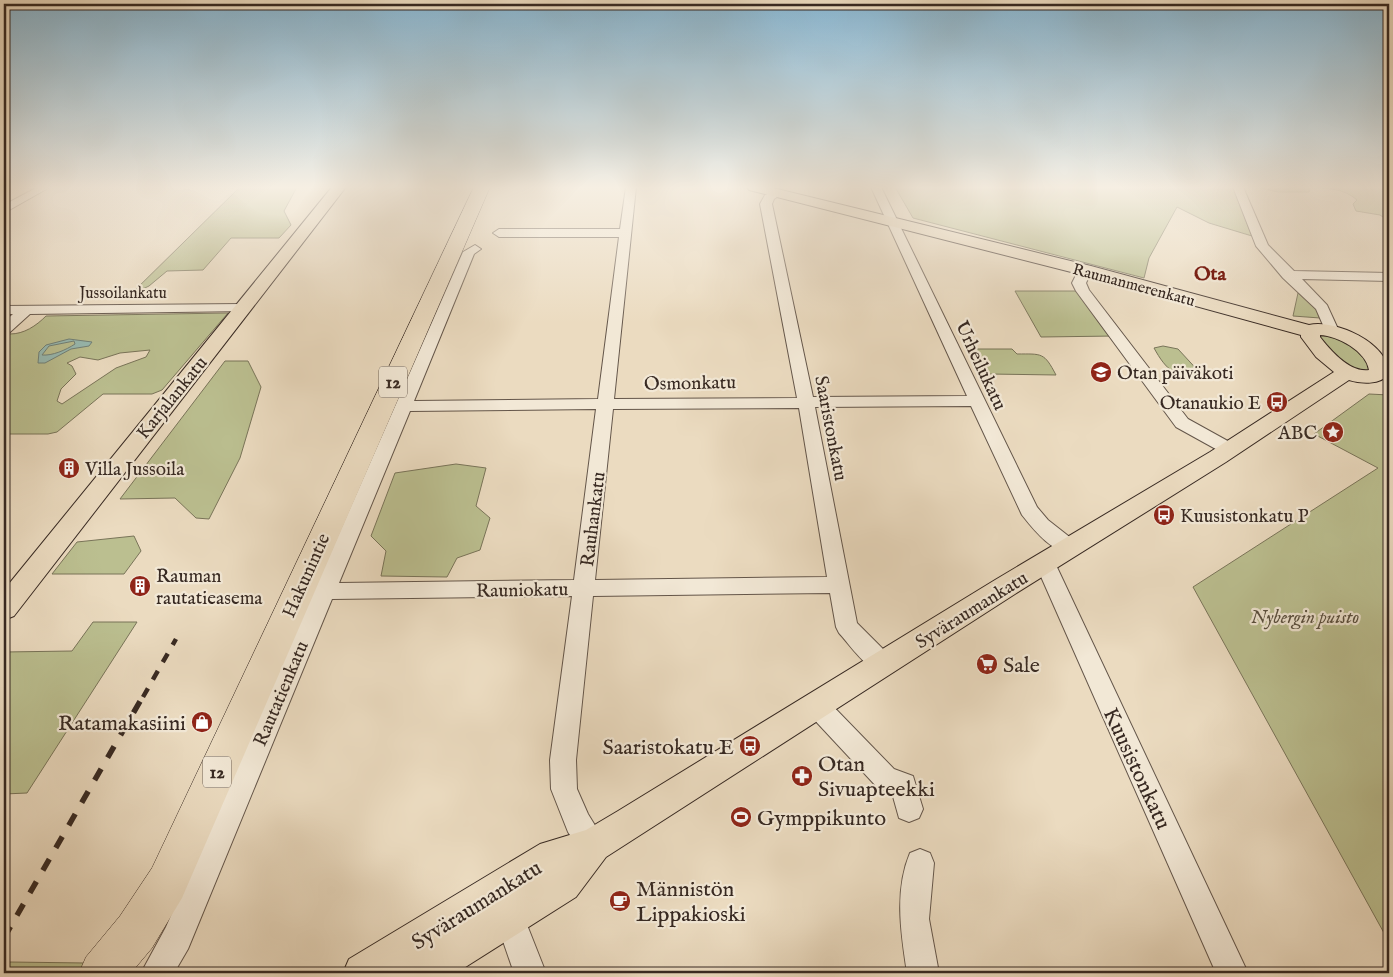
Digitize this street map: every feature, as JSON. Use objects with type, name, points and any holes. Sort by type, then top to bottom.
[{"type":"highway","name":"Hakunintie","points":[[108,968],[136,932],[167,883],[461,233]]},
{"type":"main road","name":"Karjalankatu","points":[[4,609],[303,233]]},
{"type":"main road","name":"Raumanmerenkatu","points":[[935,233],[1267,318],[1311,332]]},
{"type":"main road","points":[[1319,329],[1331,330],[1352,338],[1363,347],[1378,363],[1385,375],[1374,376],[1348,372],[1332,362],[1310,337],[1311,332],[1319,329]]},
{"type":"main road","points":[[1363,347],[1389,346]]},
{"type":"main road","name":"Syväraumankatu","points":[[363,973],[504,904],[563,884],[593,845],[1229,449],[1348,372]]},
{"type":"main road","name":"Syväraumankatu","points":[[421,973],[504,904]]},
{"type":"street","points":[[499,233],[624,233]]},
{"type":"street","name":"Rauhankatu","points":[[593,845],[578,824],[564,789],[563,760],[624,233]]},
{"type":"street","name":"Saaristonkatu","points":[[772,233],[806,402],[847,627],[883,664]]},
{"type":"street","name":"Urheilukatu","points":[[897,233],[1029,510],[1041,525],[1057,555]]},
{"type":"street","points":[[1257,233],[1262,246],[1322,308],[1331,330]]},
{"type":"street","name":"Rautatienkatu","points":[[157,973],[177,938],[469,252],[475,249]]},
{"type":"street","points":[[1085,270],[1079,283],[1083,291],[1163,400],[1182,423],[1229,449]]},
{"type":"street","points":[[1288,275],[1389,277]]},
{"type":"street","name":"Jussoilankatu","points":[[4,310],[242,308]]},
{"type":"street","points":[[4,330],[26,310]]},
{"type":"street","name":"Osmonkatu","points":[[402,406],[978,401]]},
{"type":"street","name":"Kuusistonkatu","points":[[1057,555],[1232,973]]},
{"type":"street","name":"Rauniokatu","points":[[324,591],[840,585]]},
{"type":"street","points":[[817,706],[885,778],[904,784],[909,809]]},
{"type":"street","points":[[920,863],[914,919],[923,973]]},
{"type":"street","points":[[504,904],[530,973]]},
{"type":"green space","points":[[194,233],[284,233],[279,238],[231,238],[203,270],[167,271],[149,286],[130,295]]},
{"type":"green space","points":[[969,233],[1163,233],[1149,258],[1144,278]]},
{"type":"green space","points":[[1241,233],[1251,233],[1252,236]]},
{"type":"green space","points":[[1015,291],[1083,291],[1115,336],[1041,337]]},
{"type":"green space","points":[[1298,293],[1318,310],[1320,318],[1293,316]]},
{"type":"green space","points":[[228,313],[162,390],[152,394],[103,394],[57,432],[48,434],[4,434],[4,339],[10,334],[30,329],[46,316]],"holes":[[[150,350],[146,357],[116,368],[62,404],[57,401],[61,389],[76,374],[72,366],[67,363],[80,357],[98,360],[120,353]]]},
{"type":"green space","points":[[1324,335],[1348,342],[1371,366],[1369,371],[1347,367],[1319,340]]},
{"type":"green space","points":[[1163,346],[1178,349],[1202,375],[1186,376],[1173,372],[1163,362],[1154,348]]},
{"type":"green space","points":[[971,349],[1012,349],[1017,354],[1041,356],[1045,358],[1056,375],[989,374]]},
{"type":"green space","points":[[225,361],[248,361],[261,387],[240,458],[209,519],[196,518],[175,498],[120,499]]},
{"type":"green space","name":"Nybergin puisto","points":[[1369,394],[1389,395],[1389,942],[1193,587],[1378,468],[1314,434]]},
{"type":"green space","points":[[456,464],[486,468],[476,506],[490,518],[480,550],[457,558],[447,577],[381,576],[386,551],[371,536],[395,473]]},
{"type":"green space","points":[[134,536],[141,551],[124,574],[52,574],[77,542]]},
{"type":"green space","points":[[93,622],[137,622],[27,793],[4,794],[4,652],[72,651]]},
{"type":"green space","points":[[10,962],[86,963],[78,973],[4,973]]},
{"type":"water","points":[[69,339],[92,342],[89,346],[71,349],[45,363],[38,363],[39,352],[46,345]],"holes":[[[74,341],[75,344],[59,352],[42,355],[49,346]]]},
{"type":"railway","points":[[143,697],[176,639]]},
{"type":"railway","points":[[4,938],[143,696]]},
{"type":"place","name":"Otan päiväkoti","points":[[1101,372]]},
{"type":"place","name":"Otanaukio E","points":[[1277,402]]},
{"type":"place","name":"ABC","points":[[1333,432]]},
{"type":"place","name":"Villa Jussoila","points":[[69,468]]},
{"type":"place","name":"Kuusistonkatu P","points":[[1164,515]]},
{"type":"place","name":"Rauman rautatieasema","points":[[140,586]]},
{"type":"place","name":"Sale","points":[[987,664]]},
{"type":"place","name":"Ratamakasiini","points":[[202,722]]},
{"type":"place","name":"Saaristokatu E","points":[[750,746]]},
{"type":"place","name":"Otan Sivuapteekki","points":[[802,776]]},
{"type":"place","name":"Gymppikunto","points":[[741,817]]},
{"type":"place","name":"Männistön Lippakioski","points":[[620,901]]},
{"type":"district","name":"Ota","points":[[1210,273]]}]
